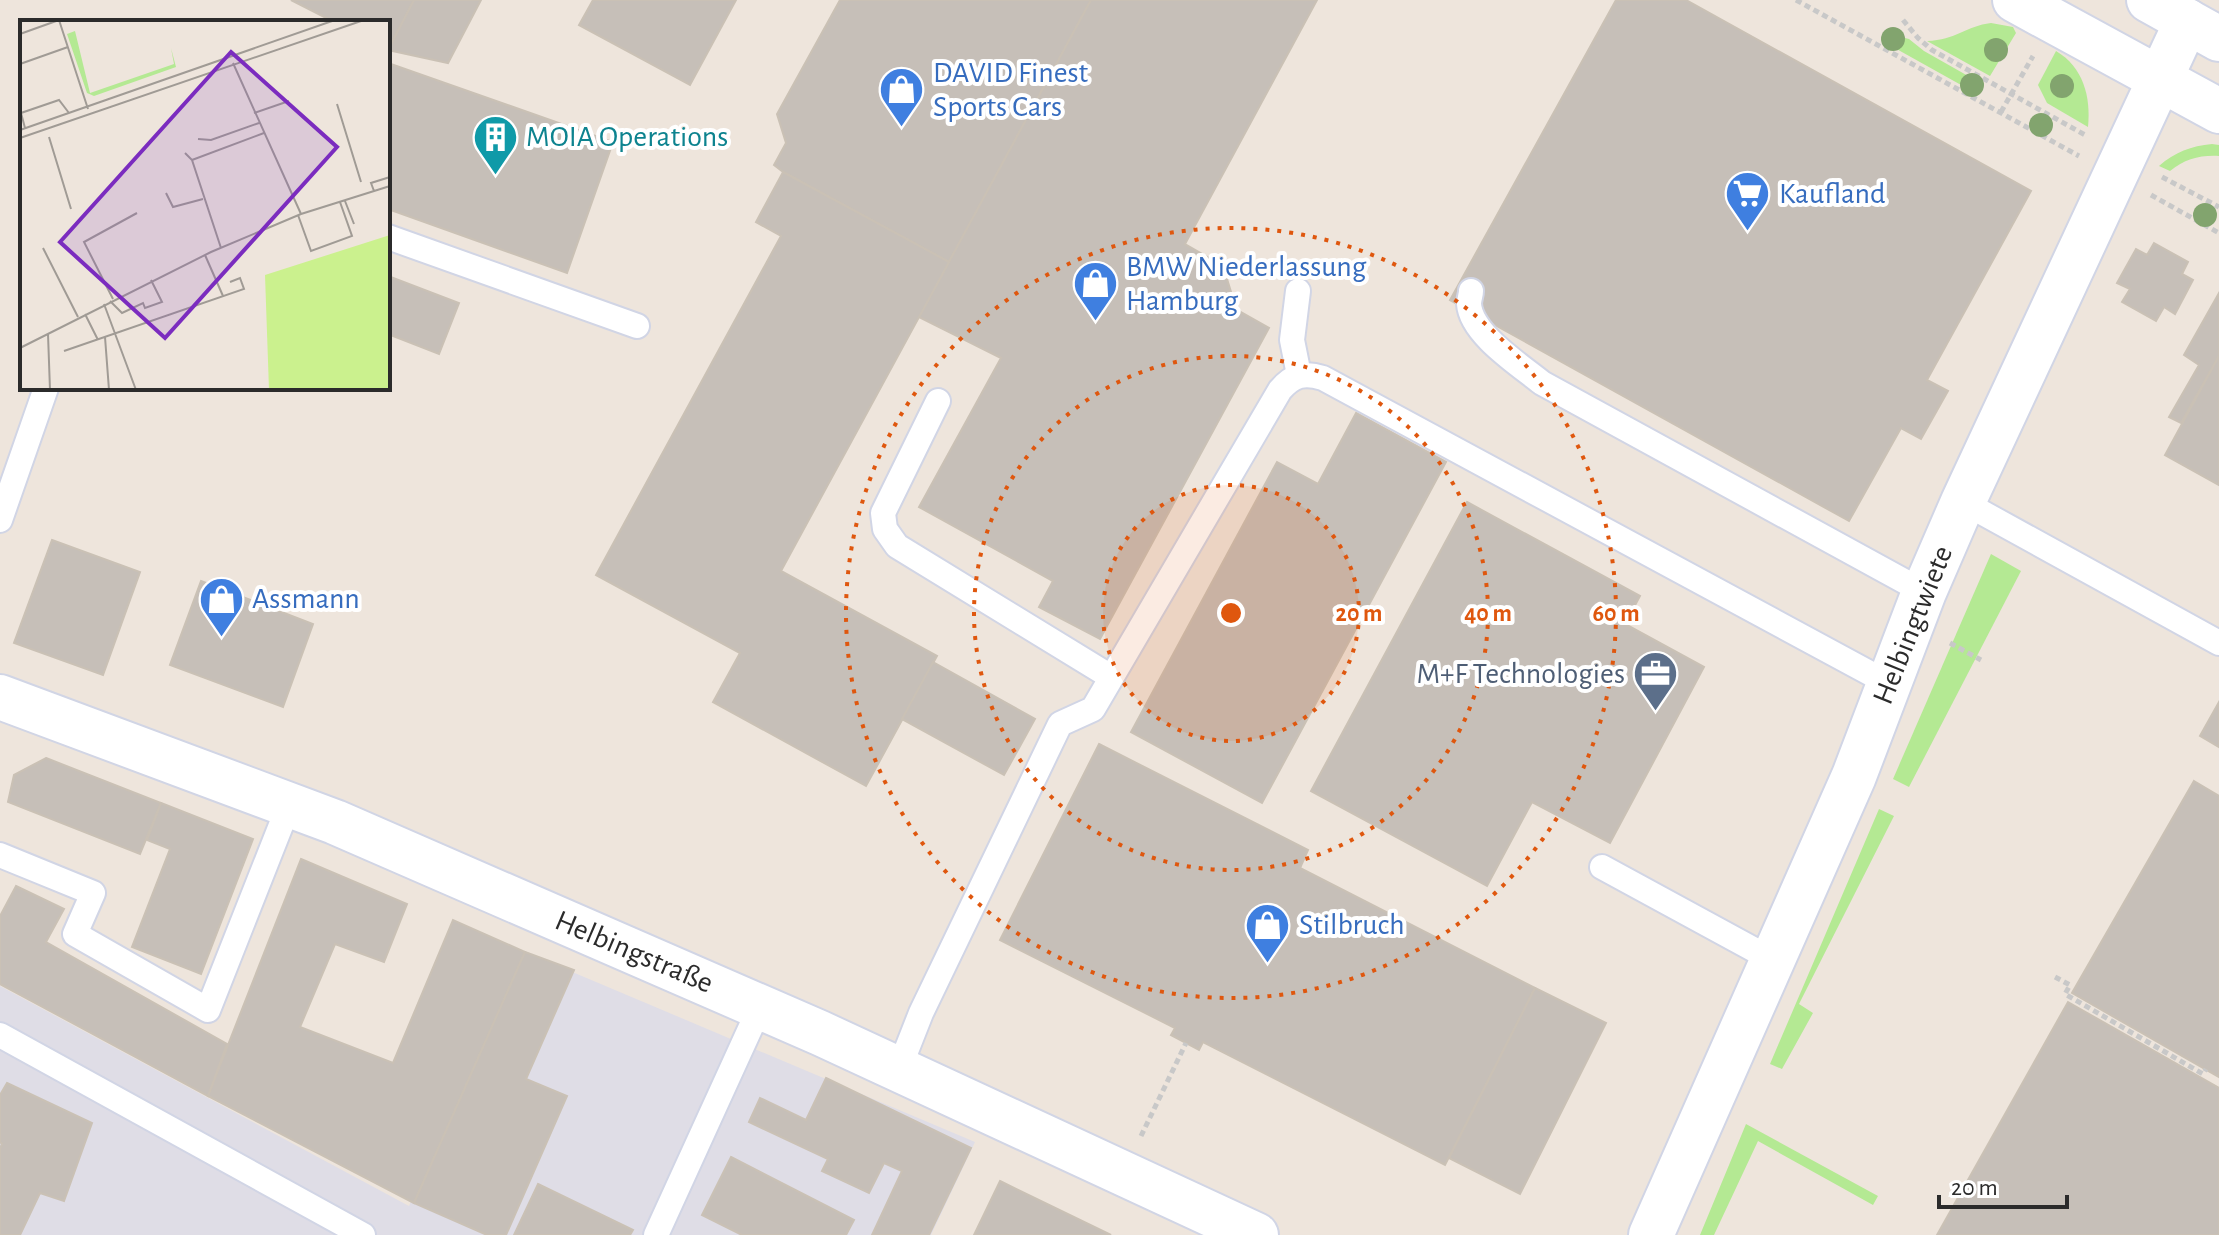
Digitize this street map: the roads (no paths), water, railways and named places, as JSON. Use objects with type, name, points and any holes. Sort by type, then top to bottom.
[{"type":"street","points":[[2015,0],[2219,111]]},
{"type":"street","points":[[2149,0],[2203,30]]},
{"type":"street","name":"Helbingtwiete","points":[[1651,1235],[1854,776],[1924,592],[1963,502],[2161,79],[2203,30]]},
{"type":"street","name":"Helbingstraße","points":[[0,697],[335,822],[899,1069],[1256,1235]]},
{"type":"lane","points":[[390,238],[637,326]]},
{"type":"lane","points":[[1298,291],[1292,340],[1299,375]]},
{"type":"lane","points":[[1471,291],[1469,304],[1475,321],[1494,344],[1542,383],[1924,592]]},
{"type":"lane","points":[[899,1069],[921,1013],[1060,724],[1093,709],[1280,390],[1299,375],[1323,378],[1888,683]]},
{"type":"lane","points":[[0,520],[45,390]]},
{"type":"lane","points":[[938,401],[883,513],[885,529],[897,546],[1111,677]]},
{"type":"lane","points":[[1963,502],[2219,643]]},
{"type":"lane","points":[[0,855],[93,893],[75,934],[208,1010],[289,805]]},
{"type":"lane","points":[[1602,867],[1773,960]]},
{"type":"lane","points":[[656,1235],[760,1007]]},
{"type":"lane","points":[[0,1035],[363,1235]]},
{"type":"place","name":"DAVID Finest Sports Cars","points":[[902,129]]},
{"type":"place","name":"MOIA Operations","points":[[495,176]]},
{"type":"place","name":"Kaufland","points":[[1748,233]]},
{"type":"place","name":"BMW Niederlassung Hamburg","points":[[1095,323]]},
{"type":"place","name":"Assmann","points":[[221,638]]},
{"type":"place","name":"M+F Technologies","points":[[1656,713]]},
{"type":"place","name":"Stilbruch","points":[[1268,964]]}]
